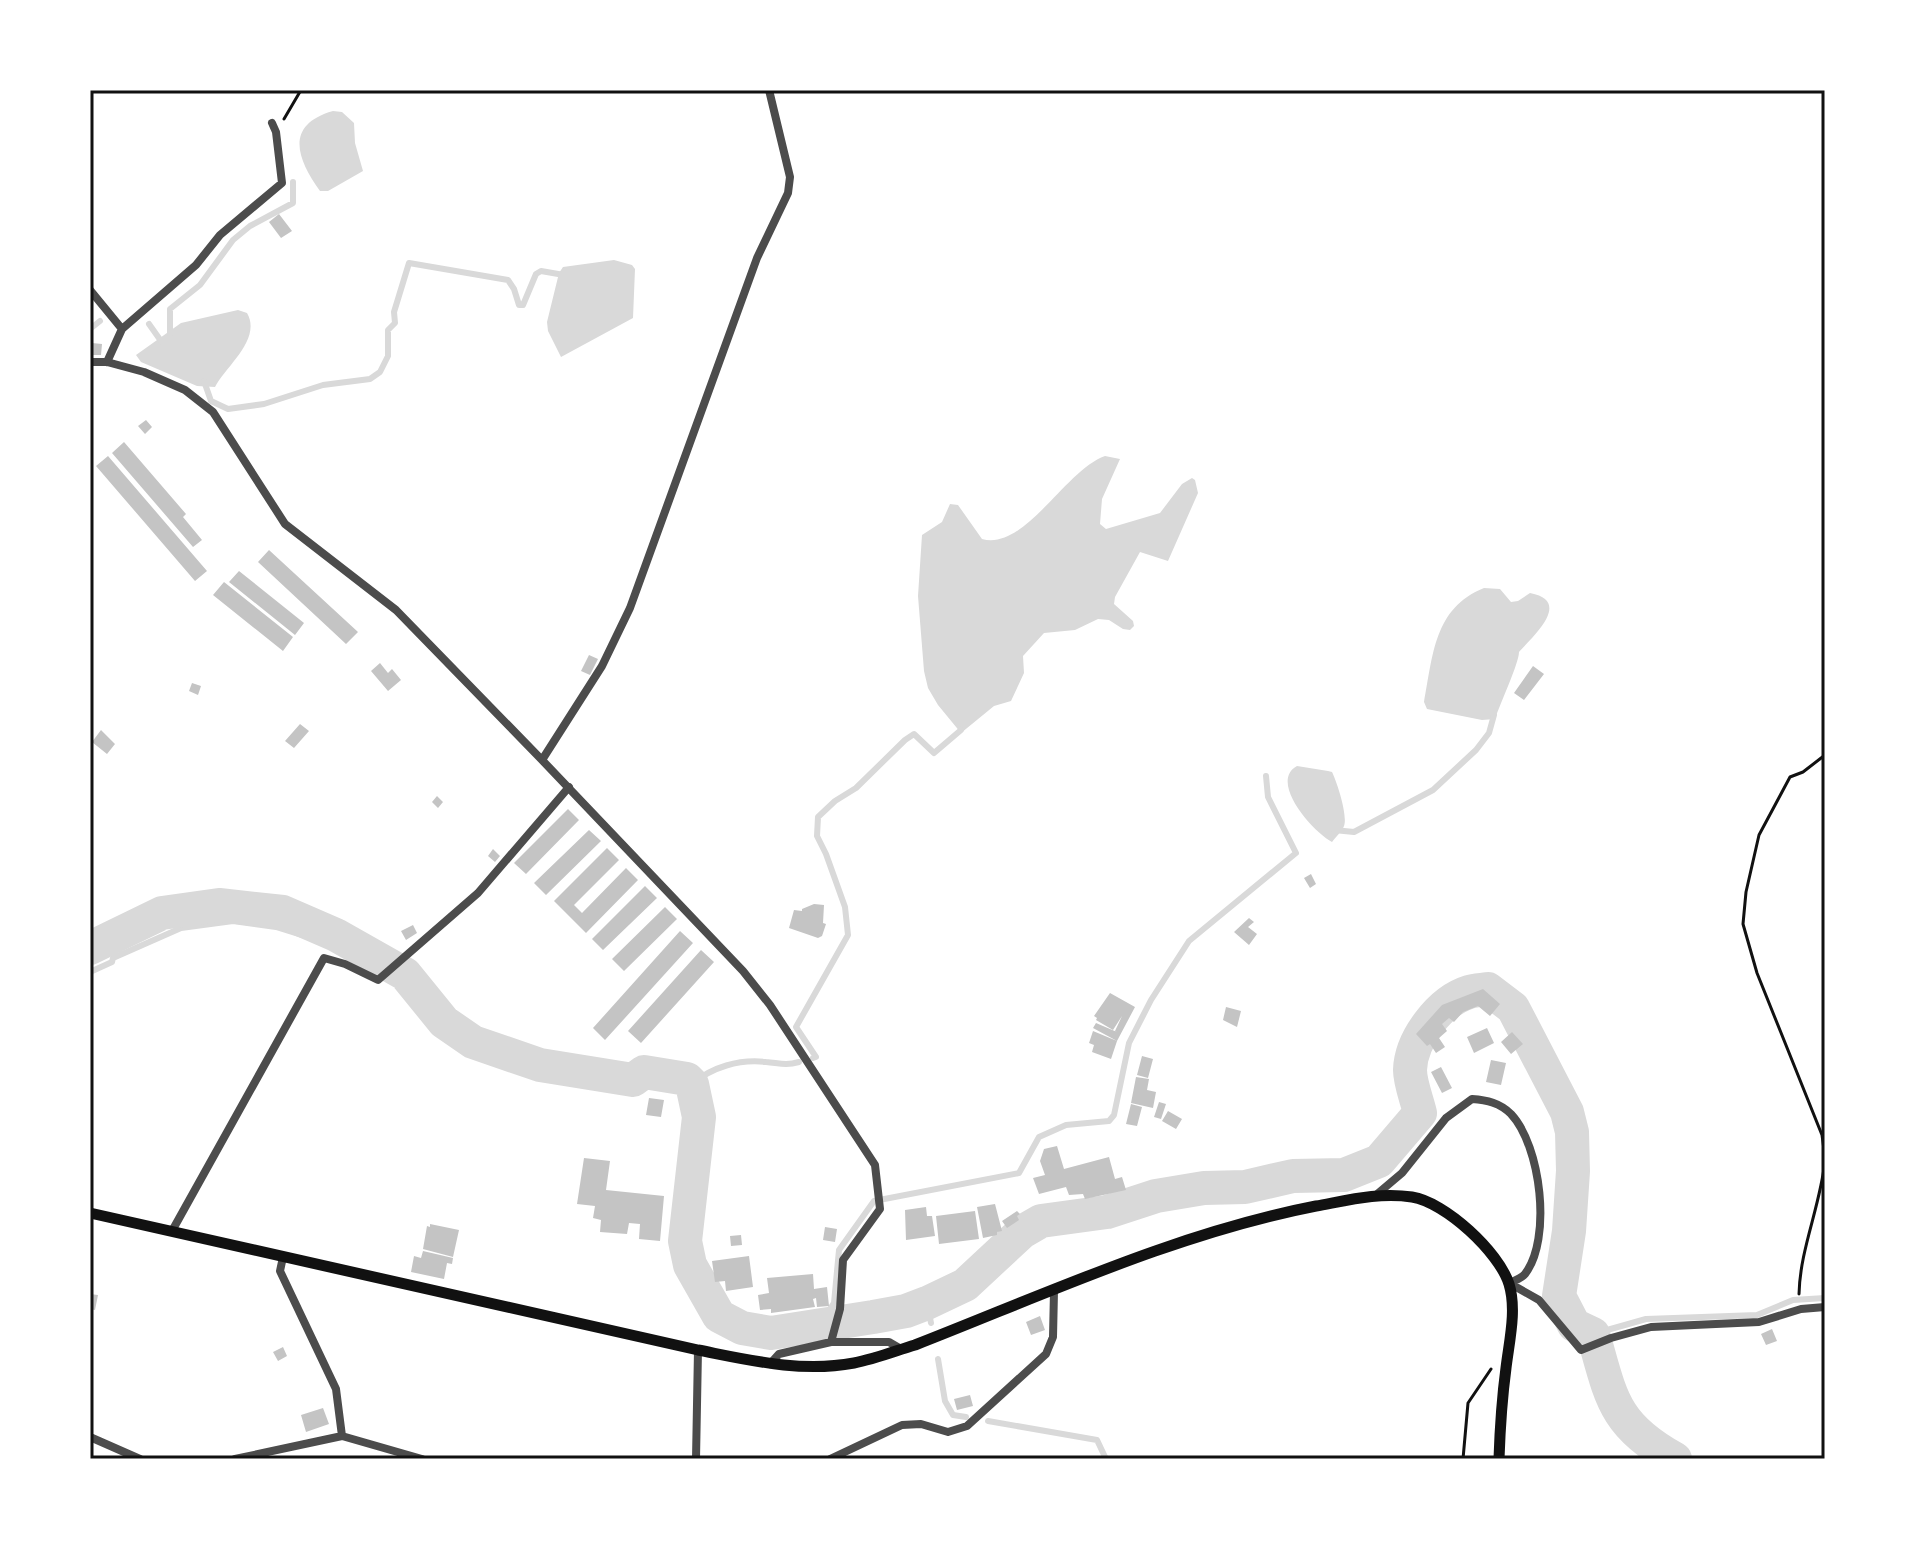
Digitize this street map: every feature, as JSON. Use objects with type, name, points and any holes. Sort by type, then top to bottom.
[{"type":"main road","points":[[90,1213],[698,1350],[770,1364],[799,1366],[851,1363],[901,1349],[1164,1248],[1262,1217],[1376,1195],[1416,1198],[1464,1225],[1485,1244],[1509,1283],[1513,1331],[1506,1367],[1499,1459]]},
{"type":"street","points":[[542,760],[602,666],[630,608],[757,258],[788,193],[790,177],[769,90]]},
{"type":"street","points":[[107,362],[122,329],[196,265],[220,235],[282,183],[276,132],[272,123]]},
{"type":"street","points":[[90,290],[122,329]]},
{"type":"street","points":[[90,362],[107,362],[144,372],[185,390],[213,412],[285,524],[396,610],[569,787],[743,971],[770,1005],[875,1165],[880,1209],[843,1260],[840,1309],[832,1338]]},
{"type":"street","points":[[172,1231],[324,958],[378,980],[478,893],[569,787]]},
{"type":"street","points":[[1376,1195],[1402,1173],[1446,1118],[1472,1099],[1490,1100],[1503,1107],[1513,1116],[1528,1144],[1539,1191],[1540,1228],[1536,1253],[1524,1276],[1509,1283]]},
{"type":"street","points":[[283,1257],[280,1271],[336,1389],[342,1436]]},
{"type":"street","points":[[1509,1283],[1539,1300],[1581,1350],[1651,1327],[1759,1322],[1801,1309],[1825,1307]]},
{"type":"street","points":[[830,1459],[902,1425],[921,1424],[948,1432],[967,1426],[1046,1354],[1053,1337],[1054,1291]]},
{"type":"street","points":[[770,1364],[779,1354],[832,1338],[889,1342],[901,1349]]},
{"type":"street","points":[[696,1459],[698,1350]]},
{"type":"street","points":[[235,1459],[342,1436],[422,1459]]},
{"type":"street","points":[[90,1437],[140,1459]]},
{"type":"path","points":[[276,132],[301,90]]},
{"type":"path","points":[[1799,1297],[1802,1258],[1822,1191],[1825,1159],[1822,1135],[1757,973],[1743,924],[1746,892],[1759,835],[1790,777],[1803,772],[1825,755]]},
{"type":"path","points":[[1463,1459],[1468,1403],[1492,1368],[1506,1367]]},
{"type":"shaded area","points":[[333,111],[342,112],[354,123],[355,143],[363,171],[328,191],[320,191],[301,155],[301,134],[317,117]]},
{"type":"shaded area","points":[[614,260],[632,265],[635,269],[633,318],[561,357],[548,331],[547,322],[559,273],[563,267]]},
{"type":"shaded area","points":[[238,310],[247,313],[250,333],[241,352],[215,387],[197,386],[141,362],[136,355],[181,323]]},
{"type":"shaded area","points":[[1105,456],[1120,459],[1102,499],[1100,524],[1106,529],[1160,513],[1182,484],[1192,478],[1195,480],[1198,493],[1168,561],[1140,552],[1115,597],[1114,604],[1133,621],[1134,626],[1130,630],[1109,620],[1098,619],[1075,630],[1044,633],[1023,656],[1024,673],[1011,701],[994,706],[961,733],[938,705],[928,688],[924,671],[918,596],[922,535],[942,522],[950,504],[958,505],[982,539],[998,539],[1014,533],[1090,464]]},
{"type":"shaded area","points":[[1484,588],[1500,589],[1511,602],[1530,593],[1542,597],[1548,603],[1546,620],[1519,652],[1495,719],[1482,720],[1427,709],[1424,702],[1434,651],[1445,620],[1467,597]]},
{"type":"shaded area","points":[[1297,766],[1332,772],[1345,821],[1332,842],[1305,818],[1291,795],[1289,773]]},
{"type":"building","points":[[279,214],[292,231],[281,238],[269,222]]},
{"type":"building","points":[[92,343],[102,344],[101,355],[91,355]]},
{"type":"building","points":[[146,420],[152,427],[145,434],[138,426]]},
{"type":"building","points":[[124,442],[186,514],[183,517],[202,540],[193,547],[112,453]]},
{"type":"building","points":[[108,456],[207,571],[195,581],[96,466]]},
{"type":"building","points":[[269,550],[358,632],[346,644],[258,562]]},
{"type":"building","points":[[239,571],[304,623],[295,635],[229,582]]},
{"type":"building","points":[[224,582],[293,637],[283,651],[213,595]]},
{"type":"building","points":[[589,655],[598,659],[590,675],[581,671]]},
{"type":"building","points":[[380,663],[388,673],[392,669],[401,680],[388,691],[371,671]]},
{"type":"building","points":[[1533,666],[1544,674],[1524,700],[1514,693]]},
{"type":"building","points":[[192,683],[201,686],[198,695],[189,691]]},
{"type":"building","points":[[300,724],[309,731],[294,748],[285,741]]},
{"type":"building","points":[[101,730],[115,744],[107,754],[92,742]]},
{"type":"building","points":[[437,796],[443,802],[438,808],[432,802]]},
{"type":"building","points":[[568,809],[579,820],[526,874],[514,863]]},
{"type":"building","points":[[589,830],[601,841],[546,895],[534,883]]},
{"type":"building","points":[[607,848],[619,860],[574,905],[582,913],[626,868],[638,880],[586,933],[554,901]]},
{"type":"building","points":[[493,849],[500,856],[495,862],[488,856]]},
{"type":"building","points":[[1311,874],[1316,884],[1310,888],[1304,878]]},
{"type":"building","points":[[645,886],[657,898],[603,950],[592,939]]},
{"type":"building","points":[[814,904],[824,905],[823,923],[826,924],[822,936],[818,938],[789,928],[794,910],[802,911]]},
{"type":"building","points":[[665,907],[677,919],[624,971],[612,959]]},
{"type":"building","points":[[1249,918],[1254,922],[1248,927],[1257,934],[1249,945],[1234,932]]},
{"type":"building","points":[[413,925],[417,933],[406,940],[401,931]]},
{"type":"building","points":[[680,931],[693,943],[605,1040],[593,1028]]},
{"type":"building","points":[[701,950],[714,962],[641,1043],[628,1031]]},
{"type":"building","points":[[1483,989],[1500,1004],[1490,1016],[1478,1006],[1463,1012],[1454,1022],[1449,1018],[1442,1024],[1447,1031],[1439,1038],[1445,1047],[1436,1053],[1416,1034],[1442,1005]]},
{"type":"building","points":[[1110,993],[1135,1007],[1117,1041],[1093,1028],[1096,1023],[1117,1032],[1122,1016],[1113,1030],[1094,1016]]},
{"type":"building","points":[[1226,1007],[1241,1011],[1237,1027],[1223,1020]]},
{"type":"building","points":[[1487,1028],[1494,1043],[1474,1053],[1467,1037]]},
{"type":"building","points":[[1093,1031],[1117,1041],[1111,1059],[1092,1052],[1094,1045],[1089,1043]]},
{"type":"building","points":[[1512,1032],[1523,1044],[1511,1054],[1501,1042]]},
{"type":"building","points":[[1142,1056],[1153,1059],[1148,1078],[1137,1075]]},
{"type":"building","points":[[1491,1060],[1506,1063],[1501,1085],[1486,1082]]},
{"type":"building","points":[[1441,1067],[1452,1088],[1442,1093],[1431,1072]]},
{"type":"building","points":[[1136,1077],[1149,1079],[1147,1090],[1156,1092],[1153,1108],[1131,1103]]},
{"type":"building","points":[[649,1098],[664,1100],[661,1117],[646,1115]]},
{"type":"building","points":[[1159,1102],[1166,1104],[1161,1119],[1154,1117]]},
{"type":"building","points":[[1131,1104],[1142,1107],[1137,1126],[1126,1124]]},
{"type":"building","points":[[1168,1111],[1182,1119],[1176,1129],[1162,1121]]},
{"type":"building","points":[[1057,1146],[1064,1169],[1109,1157],[1115,1179],[1122,1177],[1126,1190],[1085,1199],[1083,1194],[1069,1195],[1066,1187],[1039,1194],[1033,1178],[1045,1175],[1040,1161],[1044,1149]]},
{"type":"building","points":[[584,1158],[610,1161],[606,1190],[664,1196],[660,1241],[639,1239],[640,1224],[629,1223],[627,1234],[600,1232],[601,1220],[593,1218],[595,1206],[577,1204]]},
{"type":"building","points":[[995,1204],[1002,1231],[983,1238],[977,1207]]},
{"type":"building","points":[[926,1207],[927,1216],[932,1216],[935,1236],[906,1240],[905,1210]]},
{"type":"building","points":[[975,1211],[979,1239],[939,1244],[936,1216]]},
{"type":"building","points":[[1017,1211],[1019,1220],[1007,1228],[1002,1221]]},
{"type":"building","points":[[430,1224],[459,1230],[453,1257],[423,1249]]},
{"type":"building","points":[[825,1227],[837,1229],[835,1242],[823,1240]]},
{"type":"building","points":[[741,1235],[742,1245],[731,1246],[730,1236]]},
{"type":"building","points":[[423,1251],[453,1258],[452,1264],[447,1263],[444,1279],[411,1272],[414,1256],[421,1258]]},
{"type":"building","points":[[749,1256],[753,1287],[726,1291],[725,1281],[715,1282],[712,1261]]},
{"type":"building","points":[[813,1274],[814,1289],[827,1287],[829,1306],[817,1307],[816,1298],[813,1299],[815,1307],[771,1313],[771,1309],[760,1310],[758,1295],[769,1293],[767,1278]]},
{"type":"building","points":[[90,1294],[98,1295],[95,1310],[90,1309]]},
{"type":"building","points":[[1040,1316],[1045,1330],[1031,1335],[1026,1322]]},
{"type":"building","points":[[1772,1329],[1777,1341],[1766,1345],[1761,1334]]},
{"type":"building","points":[[283,1347],[287,1356],[278,1361],[273,1352]]},
{"type":"building","points":[[970,1395],[973,1406],[957,1410],[954,1399]]},
{"type":"building","points":[[323,1408],[329,1424],[306,1432],[301,1415]]},
{"type":"waterway","points":[[170,335],[170,309],[200,285],[233,240],[250,226],[293,203],[293,182]]},
{"type":"waterway","points":[[204,381],[211,401],[228,409],[264,404],[323,385],[370,379],[380,372],[388,356],[388,330],[395,323],[394,312],[409,263],[508,280],[519,305],[523,305],[536,274],[541,271],[564,275]]},
{"type":"waterway","points":[[90,329],[100,321]]},
{"type":"waterway","points":[[149,324],[161,341]]},
{"type":"waterway","points":[[1334,830],[1354,832],[1433,790],[1476,750],[1489,733],[1494,715]]},
{"type":"waterway","points":[[813,1058],[816,1057],[796,1027],[848,935],[845,907],[817,836],[818,817],[835,801],[856,788],[914,734],[934,753],[961,730]]},
{"type":"waterway","points":[[819,1326],[834,1303],[839,1250],[874,1201],[1019,1173],[1039,1137],[1066,1125],[1109,1121],[1114,1115],[1129,1043],[1151,1000],[1189,941],[1296,853],[1268,797],[1266,776]]},
{"type":"waterway","points":[[90,948],[162,913],[219,905],[283,912],[336,935],[405,974],[444,1022],[473,1042],[540,1065],[633,1080],[644,1072],[687,1079],[692,1084],[699,1117],[685,1241],[690,1265],[719,1316],[742,1328],[771,1333],[906,1311],[927,1303],[965,1285],[1022,1232],[1041,1221],[1107,1212],[1156,1196],[1204,1188],[1245,1187],[1293,1176],[1344,1175],[1379,1161],[1420,1113],[1410,1070],[1421,1034],[1438,1012],[1458,997],[1488,989],[1513,1008],[1567,1112],[1572,1132],[1569,1231],[1559,1296],[1574,1325],[1593,1334],[1611,1392],[1627,1421],[1654,1446],[1675,1459]]},
{"type":"waterway","points":[[90,972],[112,962],[113,958],[181,928],[233,921],[276,927],[372,957],[423,1008],[444,1022]]},
{"type":"waterway","points":[[90,950],[95,946]]},
{"type":"waterway","points":[[692,1084],[708,1073],[736,1063],[799,1062]]},
{"type":"waterway","points":[[1593,1334],[1646,1319],[1757,1315],[1793,1300],[1825,1298]]},
{"type":"waterway","points":[[927,1303],[931,1323]]},
{"type":"waterway","points":[[938,1359],[945,1401],[953,1415],[966,1417]]},
{"type":"waterway","points":[[988,1421],[1097,1440],[1106,1459]]}]
